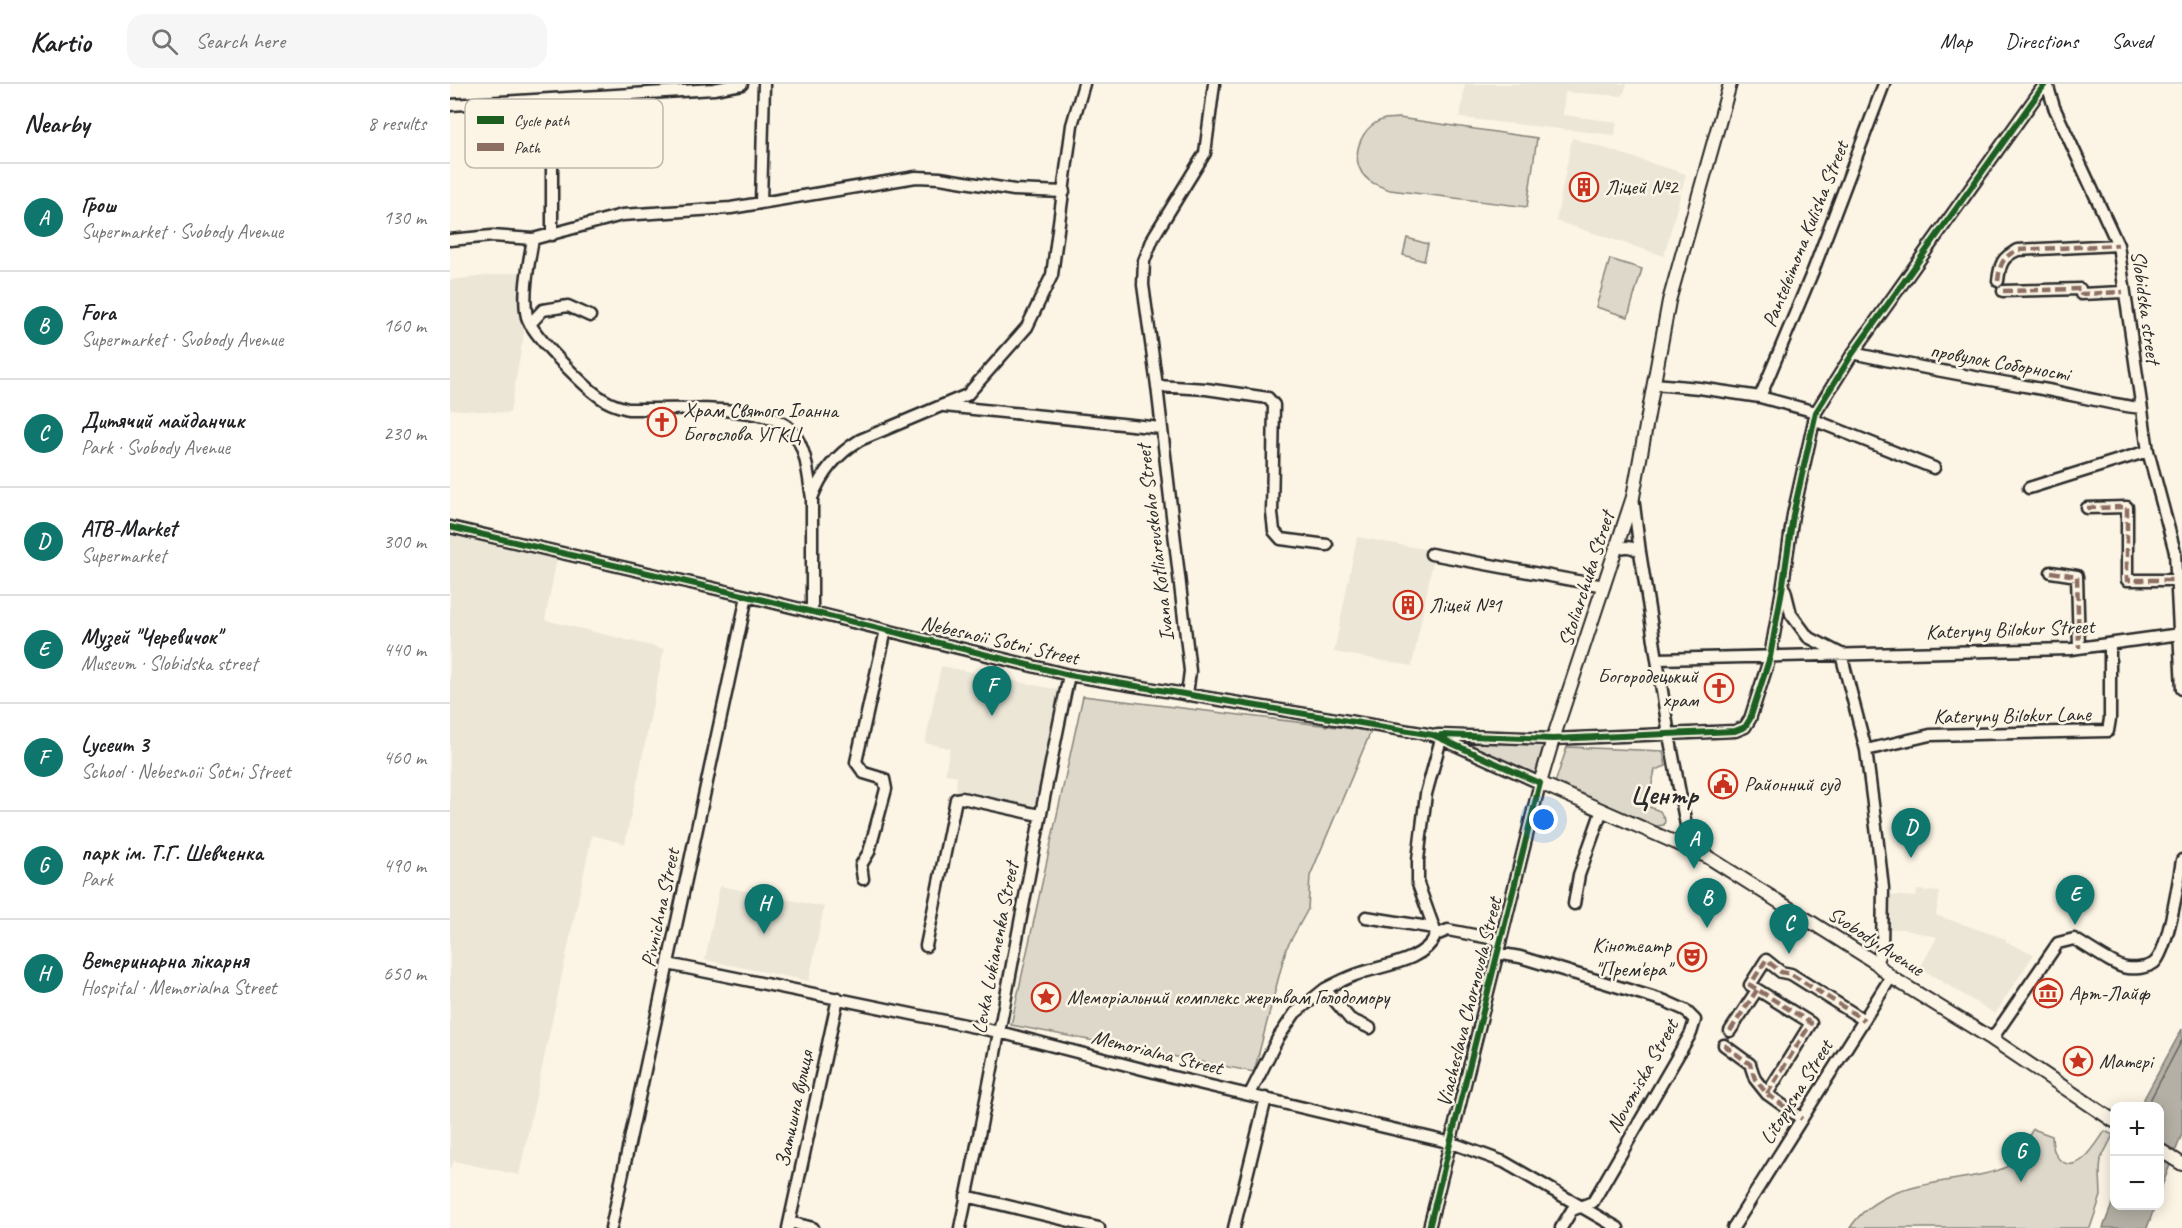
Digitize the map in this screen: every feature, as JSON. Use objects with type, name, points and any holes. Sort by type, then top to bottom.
[{"type":"main road","name":"Stoliarchuka Street","points":[[1540,783],[1634,497],[1669,301],[1730,84]]},
{"type":"main road","name":"Svobody Avenue","points":[[1540,783],[1708,857],[1876,963],[1892,977],[1992,1039],[2110,1118]]},
{"type":"main road","points":[[2164,1153],[2182,1164]]},
{"type":"street","points":[[566,99],[722,88],[742,84]]},
{"type":"street","points":[[761,203],[764,84]]},
{"type":"street","points":[[812,498],[830,465],[848,447],[881,430],[967,395],[1027,327],[1052,274],[1072,125],[1084,84]]},
{"type":"street","name":"Ivana Kotliarevskoho Street","points":[[1187,695],[1190,671],[1143,285],[1144,261],[1154,236],[1205,153],[1214,84]]},
{"type":"street","name":"Panteleimona Kulisha Street","points":[[1760,397],[1813,271],[1884,84]]},
{"type":"street","points":[[1250,1094],[1278,1038],[1295,1013],[1325,989],[1354,975],[1398,963],[1431,946],[1435,931],[1418,884],[1418,860],[1426,794],[1437,737],[1553,739],[1735,731],[1745,727],[1750,719],[1770,657],[1793,515],[1815,416],[1852,353],[2046,84]]},
{"type":"street","name":"Slobidska street","points":[[2046,84],[2054,107],[2118,245],[2123,292],[2148,451],[2179,548],[2176,580],[2182,689]]},
{"type":"street","points":[[450,105],[465,104]]},
{"type":"street","points":[[552,168],[552,235]]},
{"type":"street","points":[[450,240],[492,236],[533,239],[632,213],[719,209],[916,177],[940,178],[1014,190],[1064,192]]},
{"type":"street","points":[[533,239],[528,271],[526,316],[539,338],[599,397],[614,405],[628,408],[746,413],[769,418],[789,426],[800,443],[812,498],[812,612]]},
{"type":"street","points":[[2118,245],[2018,250],[2006,256],[2000,263],[2000,286],[2080,290],[2081,294],[2123,292]]},
{"type":"street","points":[[530,324],[543,310],[568,306],[590,316]]},
{"type":"street","name":"провулок Соборності","points":[[1852,353],[1935,371],[2068,394],[2107,404],[2141,408]]},
{"type":"street","points":[[1654,384],[1760,397],[1815,416],[1934,468]]},
{"type":"street","points":[[1157,386],[1206,389],[1268,398],[1274,405],[1272,513],[1274,531],[1281,539],[1327,545]]},
{"type":"street","points":[[941,406],[1161,428]]},
{"type":"street","points":[[2029,488],[2148,451]]},
{"type":"street","points":[[1634,497],[1640,552],[1669,735],[1686,825],[1684,845]]},
{"type":"street","points":[[2087,508],[2127,507],[2127,580],[2176,580]]},
{"type":"street","name":"Nebesnoii Sotni Street","points":[[450,527],[747,596],[1069,675],[1437,737],[1540,783]]},
{"type":"street","points":[[1616,549],[1625,546],[1633,547],[1640,552]]},
{"type":"street","points":[[1431,554],[1604,586]]},
{"type":"street","points":[[2051,572],[2076,576],[2079,648]]},
{"type":"street","points":[[1783,584],[1791,614],[1808,637],[1841,654],[1866,750],[1883,888],[1882,949],[1876,963]]},
{"type":"street","name":"Pivnichna Street","points":[[611,1228],[747,596]]},
{"type":"street","points":[[863,879],[861,865],[869,852],[885,789],[884,779],[864,772],[856,762],[886,630]]},
{"type":"street","name":"Kateryny Bilokur Street","points":[[1658,659],[2079,648],[2180,634]]},
{"type":"street","name":"Kateryny Bilokur Lane","points":[[1866,750],[1930,735],[2108,731],[2110,644]]},
{"type":"street","name":"Levka Lukianenka Street","points":[[960,1228],[1039,815],[1069,675]]},
{"type":"street","name":"Viacheslava Chornovola Street","points":[[1429,1228],[1540,783]]},
{"type":"street","points":[[926,946],[956,800],[962,798],[1039,815]]},
{"type":"street","points":[[1574,904],[1579,875],[1602,810]]},
{"type":"street","points":[[1992,1039],[2058,943],[2074,939],[2125,968],[2144,968],[2154,963],[2161,953],[2177,893],[2182,860]]},
{"type":"street","points":[[1365,917],[1435,931],[1448,930],[1500,940]]},
{"type":"street","name":"Novomiska Street","points":[[1497,952],[1665,1001],[1685,1010],[1695,1020],[1691,1033],[1593,1202],[1572,1210],[1561,1228]]},
{"type":"street","points":[[1767,1094],[1811,1023],[1750,985],[1766,960],[1781,972],[1791,974],[1864,1020]]},
{"type":"street","name":"Memorialna Street","points":[[668,964],[999,1032],[1178,1078],[1452,1143],[1504,1162],[1618,1228]]},
{"type":"street","name":"Litopysna Street","points":[[1733,1228],[1892,977]]},
{"type":"street","points":[[1325,989],[1350,1018],[1370,1028]]},
{"type":"street","points":[[1730,1031],[1757,990]]},
{"type":"street","name":"Затишна вулиця","points":[[789,1225],[838,998]]},
{"type":"street","points":[[1724,1045],[1750,1064],[1755,1080],[1767,1094],[1802,1119]]},
{"type":"street","points":[[1234,1228],[1266,1098]]},
{"type":"street","points":[[966,1196],[1099,1228]]},
{"type":"street","points":[[789,1225],[813,1228]]},
{"type":"shaded area","points":[[1465,84],[1627,84],[1623,96],[1565,92],[1563,115],[1617,122],[1615,135],[1460,118]]},
{"type":"shaded area","points":[[1399,118],[1537,138],[1527,207],[1390,190],[1371,182],[1362,173],[1357,157],[1361,140],[1370,127],[1377,122]]},
{"type":"shaded area","points":[[1572,138],[1686,174],[1664,256],[1556,221]]},
{"type":"shaded area","points":[[1407,238],[1428,244],[1424,261],[1403,255]]},
{"type":"shaded area","points":[[1610,259],[1642,269],[1628,317],[1596,307]]},
{"type":"shaded area","points":[[528,271],[527,316],[510,413],[450,409],[450,280]]},
{"type":"shaded area","points":[[450,527],[558,553],[545,620],[664,649],[625,844],[592,835],[519,1175],[454,1161],[450,1170]]},
{"type":"shaded area","points":[[1357,537],[1435,551],[1412,666],[1334,652]]},
{"type":"shaded area","points":[[941,666],[1059,690],[1035,808],[956,792],[957,776],[945,774],[950,748],[925,743]]},
{"type":"shaded area","points":[[1083,696],[1371,731],[1310,876],[1308,909],[1286,949],[1254,1072],[1011,1025]]},
{"type":"shaded area","points":[[1475,740],[1544,743],[1535,774],[1472,748]]},
{"type":"shaded area","points":[[1567,747],[1663,751],[1666,766],[1655,770],[1647,806],[1660,811],[1665,820],[1664,825],[1656,826],[1555,783]]},
{"type":"shaded area","points":[[720,886],[824,907],[809,981],[705,960]]},
{"type":"shaded area","points":[[1917,890],[1940,892],[1936,915],[2006,939],[2006,942],[2034,954],[1995,1014],[1920,968],[1937,937],[1902,929],[1888,929],[1889,895],[1916,897]]},
{"type":"shaded area","points":[[2033,1129],[2052,1136],[2053,1149],[2057,1157],[2066,1163],[2073,1164],[2086,1157],[2105,1131],[2110,1134],[2110,1141],[2101,1159],[2101,1196],[2090,1228],[1850,1228],[1862,1213],[1893,1194],[1910,1188],[1998,1170],[2010,1164]]},
{"type":"water","points":[[2182,1029],[2182,1134],[2164,1181],[2164,1102],[2142,1102]]},
{"type":"water","points":[[2110,1210],[2154,1210],[2147,1228],[2103,1228]]},
{"type":"marked path","points":[[1998,281],[2003,262],[2008,255],[2018,250],[2118,245]]},
{"type":"marked path","points":[[2003,291],[2080,289],[2081,294],[2123,292]]},
{"type":"marked path","points":[[2087,508],[2127,507],[2127,580],[2176,580]]},
{"type":"marked path","points":[[2051,572],[2077,576],[2079,648]]},
{"type":"marked path","points":[[1767,1094],[1811,1023],[1750,985],[1766,960],[1781,972],[1791,974],[1864,1020]]},
{"type":"marked path","points":[[1730,1031],[1757,990]]},
{"type":"marked path","points":[[1724,1045],[1750,1064],[1755,1079],[1767,1094],[1802,1119]]},
{"type":"cycle path","points":[[1441,735],[1553,739],[1735,731],[1745,727],[1750,719],[1770,657],[1793,515],[1816,412],[1853,353],[2045,84]]},
{"type":"cycle path","points":[[450,527],[747,596],[1069,675],[1433,735],[1540,783],[1429,1228]]},
{"type":"place","name":"Ліцей №2","points":[[1584,187]]},
{"type":"place","name":"Храм Святого Іоанна Богослова УГКЦ","points":[[662,422]]},
{"type":"place","name":"Ліцей №1","points":[[1408,605]]},
{"type":"place","name":"Богородецький храм","points":[[1719,688]]},
{"type":"place","name":"Lyceum 3","points":[[992,716]]},
{"type":"place","name":"Районний суд","points":[[1723,784]]},
{"type":"place","name":"ATB-Market","points":[[1911,858]]},
{"type":"place","name":"Грош","points":[[1694,869]]},
{"type":"place","name":"Музей \"Черевичок\"","points":[[2075,925]]},
{"type":"place","name":"Fora","points":[[1707,928]]},
{"type":"place","name":"Ветеринарна лікарня","points":[[764,934]]},
{"type":"place","name":"Дитячий майданчик","points":[[1789,954]]},
{"type":"place","name":"Кінотеатр \"Прем'єра\"","points":[[1692,957]]},
{"type":"place","name":"Арт-Лайф","points":[[2048,993]]},
{"type":"place","name":"Меморіальний комплекс жертвам Голодомору","points":[[1046,997]]},
{"type":"place","name":"Матері","points":[[2078,1061]]},
{"type":"place","name":"парк ім. Т.Г. Шевченка","points":[[2021,1182]]},
{"type":"district","name":"Центр","points":[[1664,795]]}]
